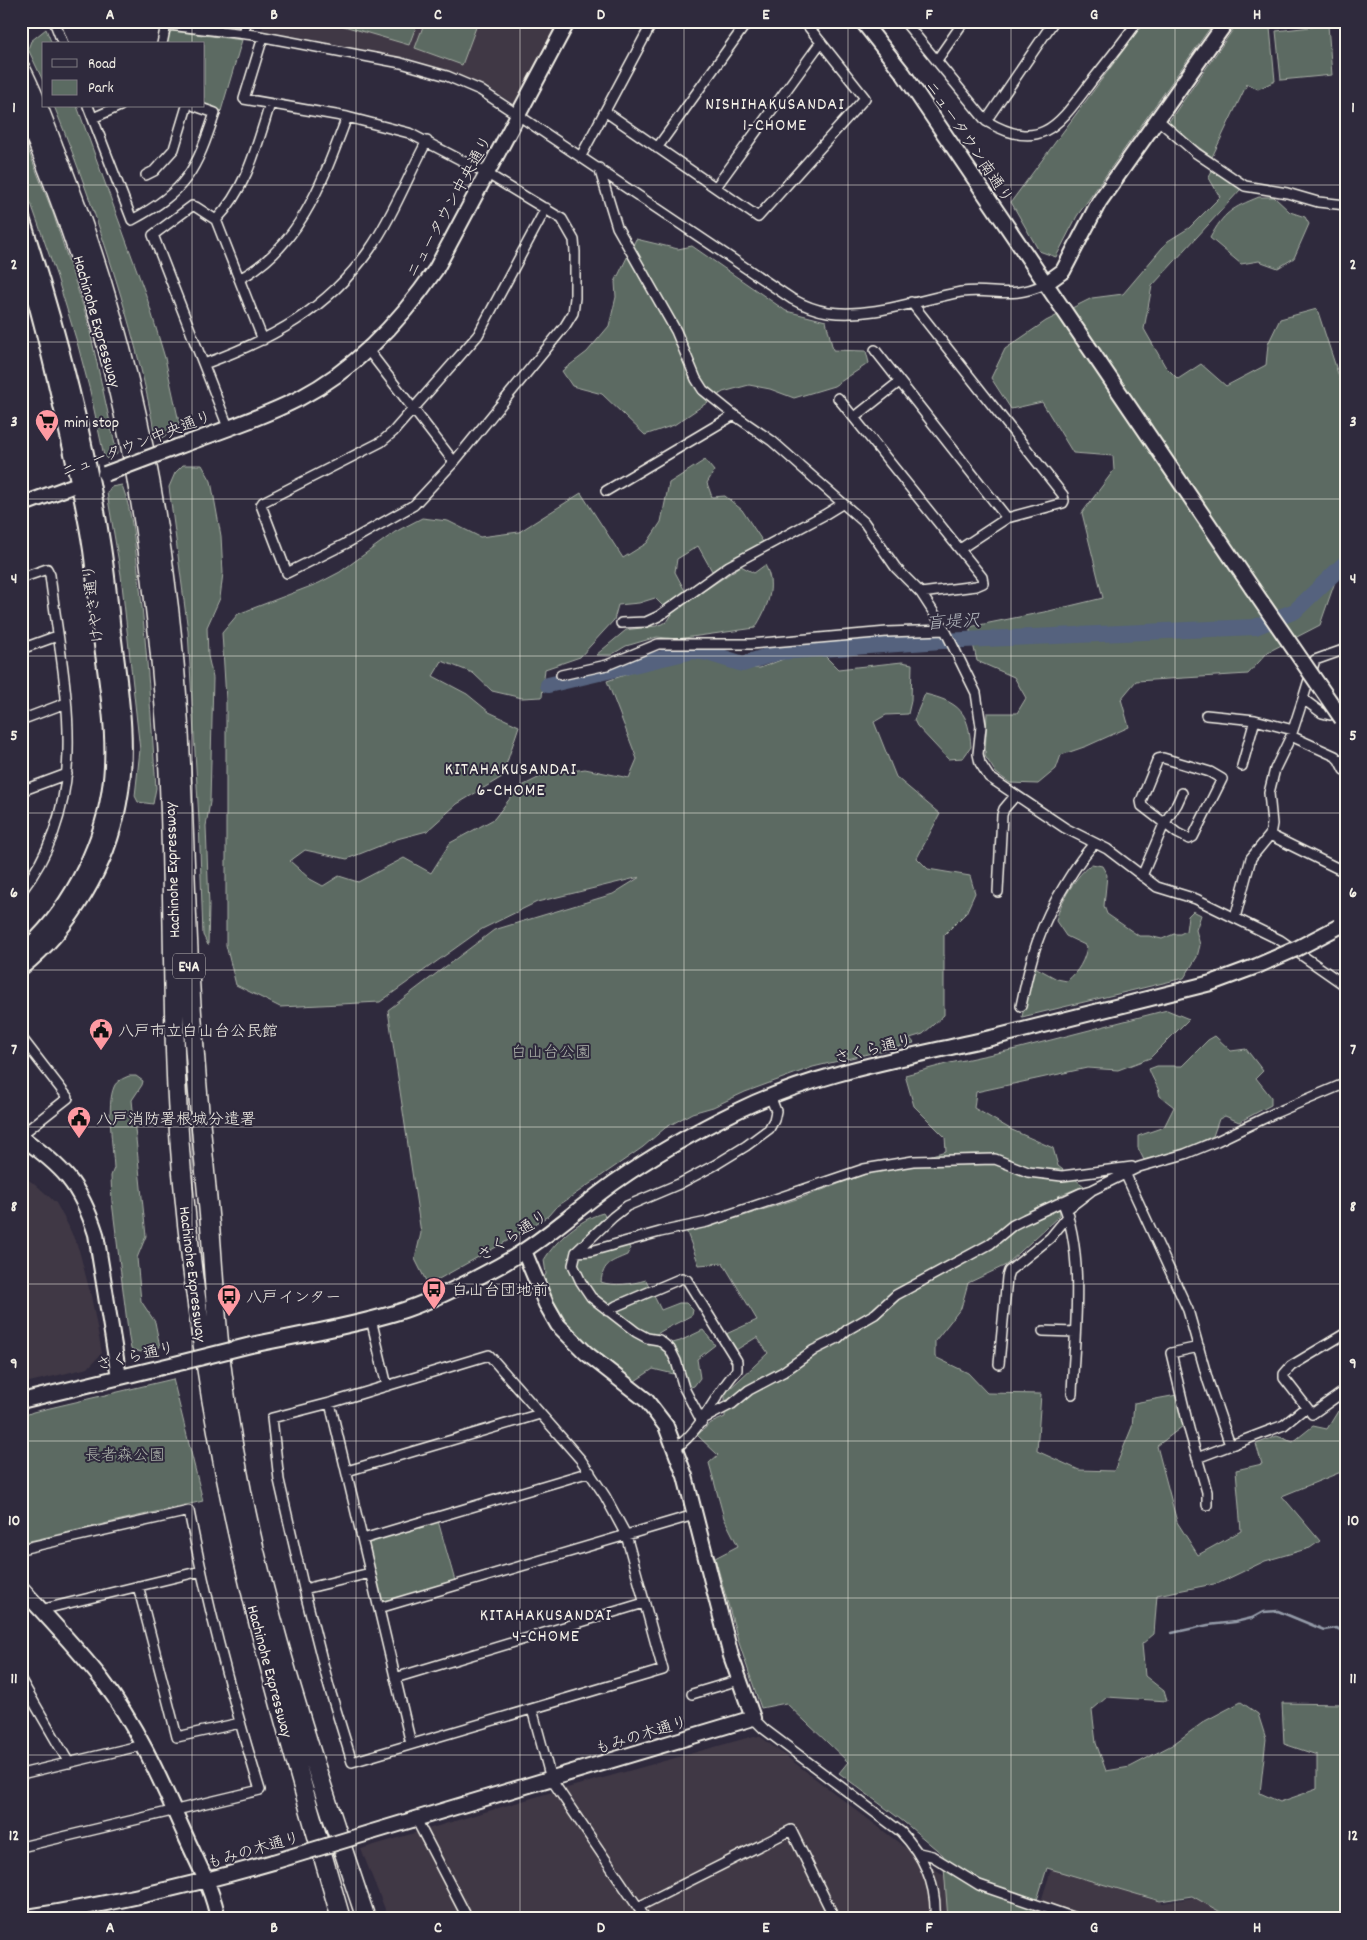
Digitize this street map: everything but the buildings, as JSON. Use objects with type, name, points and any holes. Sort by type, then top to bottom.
[{"type":"highway","name":"Hachinohe Expressway","points":[[21,69],[69,184],[96,260],[122,348],[141,428],[170,610],[177,700],[193,1037],[222,1374],[233,1449],[267,1600],[308,1744],[349,1869]]},
{"type":"highway","name":"Hachinohe Expressway","points":[[21,104],[52,178],[80,258],[110,358],[132,455],[152,582],[166,727],[177,1116],[192,1276],[220,1451],[253,1604],[288,1735],[340,1915]]},
{"type":"highway","points":[[349,1869],[366,1919]]},
{"type":"highway","points":[[349,1869],[371,1919]]},
{"type":"street","points":[[54,21],[62,42]]},
{"type":"street","points":[[136,21],[243,33],[402,63],[447,76],[480,90],[792,298],[810,308],[828,312],[879,310],[910,302],[973,291],[992,293],[1024,292],[1045,284],[1064,271],[1099,202],[1226,21]]},
{"type":"street","points":[[243,33],[247,21]]},
{"type":"street","name":"ニュータウン中央通り","points":[[21,505],[228,427],[299,398],[324,384],[368,350],[402,316],[436,269],[568,21]]},
{"type":"street","points":[[657,148],[748,21]]},
{"type":"street","points":[[606,112],[758,218],[865,98],[804,21]]},
{"type":"street","name":"ニュータウン南通り","points":[[862,21],[903,73],[1344,722]]},
{"type":"street","points":[[904,21],[986,122],[1003,132],[1017,135],[1039,134],[1064,118],[1138,21]]},
{"type":"street","points":[[937,60],[964,21]]},
{"type":"street","points":[[986,122],[1054,21]]},
{"type":"street","points":[[581,156],[606,112],[651,22]]},
{"type":"street","points":[[162,42],[166,24]]},
{"type":"street","points":[[263,37],[244,99],[347,117],[409,133],[486,173],[546,208],[562,219],[574,240],[575,279],[573,313],[552,344],[454,462],[414,505],[345,544],[287,573],[261,505],[263,502],[381,442],[394,432],[478,335],[546,208]]},
{"type":"street","points":[[716,188],[821,42]]},
{"type":"street","points":[[216,220],[238,191],[251,164],[270,104]]},
{"type":"street","points":[[89,108],[132,220],[163,203],[192,172],[202,154],[215,113],[201,108]]},
{"type":"street","points":[[93,118],[116,108]]},
{"type":"street","points":[[146,175],[154,171],[174,148],[186,108]]},
{"type":"street","points":[[239,279],[267,260],[300,222],[325,174],[347,117]]},
{"type":"street","points":[[1157,119],[1196,153],[1245,186],[1318,202],[1346,206]]},
{"type":"street","points":[[204,364],[263,340],[310,312],[340,284],[370,248],[427,141]]},
{"type":"street","points":[[599,168],[616,227],[676,331],[696,379],[703,390],[712,399],[772,441],[864,522],[896,568],[921,593],[945,630],[976,693],[981,726],[978,754],[980,763],[989,777],[1065,828],[1106,849],[1157,887],[1196,899],[1280,940],[1346,986]]},
{"type":"street","points":[[228,427],[154,235],[192,206],[216,220],[263,340]]},
{"type":"street","name":"けやき通り","points":[[21,215],[43,285],[62,356],[85,481],[91,551],[112,727],[113,758],[109,794],[101,829],[75,887],[54,917],[21,953]]},
{"type":"street","name":"けやき通り","points":[[21,253],[33,289],[102,542],[124,738],[123,773],[119,804],[111,836],[100,864],[80,901],[55,935],[21,968]]},
{"type":"street","points":[[910,302],[1063,495],[1063,503],[1007,518],[960,549]]},
{"type":"street","points":[[368,350],[454,462]]},
{"type":"street","points":[[875,350],[1007,518]]},
{"type":"street","points":[[855,417],[899,382]]},
{"type":"street","points":[[838,398],[982,578],[983,584],[976,586],[921,593]]},
{"type":"street","points":[[606,491],[734,415]]},
{"type":"street","points":[[622,623],[646,622],[659,616],[729,566],[842,504]]},
{"type":"street","points":[[21,578],[48,569],[50,575],[66,703],[69,746],[68,774],[64,801],[57,825],[38,868],[23,887]]},
{"type":"street","points":[[561,676],[607,665],[638,650],[658,644],[751,644],[887,632],[945,630]]},
{"type":"street","points":[[21,649],[57,636]]},
{"type":"street","points":[[1235,918],[1251,858],[1270,835],[1272,824],[1269,793],[1275,769],[1292,733],[1315,660],[1346,648]]},
{"type":"street","points":[[1302,699],[1322,713],[1330,715],[1346,705]]},
{"type":"street","points":[[21,720],[66,703]]},
{"type":"street","points":[[1206,715],[1255,720],[1292,733],[1335,756],[1340,760],[1344,770]]},
{"type":"street","points":[[1242,766],[1255,720]]},
{"type":"street","points":[[1164,758],[1210,772],[1222,779],[1193,838],[1189,839],[1164,824],[1142,806],[1141,801],[1158,759],[1164,758]]},
{"type":"street","points":[[21,791],[68,774]]},
{"type":"street","points":[[1142,876],[1164,824],[1182,793]]},
{"type":"street","points":[[998,892],[1002,815],[1004,809],[1015,796]]},
{"type":"street","points":[[1270,835],[1344,872]]},
{"type":"street","points":[[1020,1006],[1031,958],[1050,908],[1083,855],[1096,843]]},
{"type":"street","name":"さくら通り","points":[[21,1401],[251,1345],[371,1319],[427,1302],[464,1285],[524,1251],[614,1182],[657,1154],[710,1124],[770,1096],[871,1066],[1211,983],[1298,948],[1342,925]]},
{"type":"street","points":[[21,1038],[68,1098],[21,1136],[58,1164],[73,1183],[90,1215],[96,1234],[118,1377]]},
{"type":"street","points":[[703,1420],[732,1404],[749,1390],[783,1372],[814,1350],[838,1338],[847,1330],[875,1314],[896,1295],[990,1244],[1013,1225],[1139,1167],[1185,1154],[1346,1083]]},
{"type":"street","points":[[703,1420],[684,1388],[676,1360],[670,1349],[659,1340],[647,1338],[636,1332],[591,1297],[573,1265],[576,1252],[627,1206],[679,1184],[715,1165],[769,1129],[776,1112],[770,1096]]},
{"type":"street","points":[[576,1252],[591,1251],[660,1232],[707,1222],[864,1169],[913,1161],[995,1159],[1028,1172],[1062,1176],[1139,1167]]},
{"type":"street","points":[[1125,1173],[1188,1310],[1230,1445]]},
{"type":"street","points":[[999,1364],[1009,1271],[1050,1238],[1067,1212],[1092,1190]]},
{"type":"street","points":[[1062,1201],[1067,1212],[1077,1277],[1072,1394]]},
{"type":"street","points":[[524,1251],[546,1304],[558,1324],[586,1352],[646,1400],[666,1426],[676,1448],[685,1476],[730,1656],[753,1718],[764,1729],[902,1832],[919,1853],[927,1868],[933,1887],[935,1919]]},
{"type":"street","points":[[608,1311],[682,1278],[687,1280],[737,1361],[737,1370],[726,1382],[703,1420],[689,1438],[676,1448]]},
{"type":"street","points":[[371,1319],[386,1386]]},
{"type":"street","points":[[1042,1331],[1075,1332]]},
{"type":"street","points":[[1346,1333],[1290,1366],[1284,1374],[1284,1378],[1312,1414],[1346,1390]]},
{"type":"street","points":[[1199,1348],[1171,1353],[1207,1492],[1207,1506]]},
{"type":"street","points":[[489,1355],[581,1460],[606,1496],[626,1535],[663,1670],[352,1762],[329,1687],[304,1589],[279,1480],[272,1418],[386,1386],[489,1355]]},
{"type":"street","points":[[330,1403],[411,1744]]},
{"type":"street","points":[[1197,1458],[1284,1425],[1306,1407]]},
{"type":"street","points":[[347,1471],[540,1414]]},
{"type":"street","points":[[363,1538],[590,1472]]},
{"type":"street","points":[[21,1549],[189,1511],[201,1571],[240,1723],[260,1790],[21,1847]]},
{"type":"street","points":[[379,1608],[694,1514]]},
{"type":"street","points":[[40,1610],[201,1571]]},
{"type":"street","points":[[304,1589],[370,1574]]},
{"type":"street","points":[[138,1586],[177,1737],[240,1723]]},
{"type":"street","points":[[21,1588],[102,1680],[142,1745],[206,1882],[218,1919]]},
{"type":"street","points":[[395,1678],[644,1603]]},
{"type":"street","points":[[21,1680],[69,1763]]},
{"type":"street","points":[[692,1694],[739,1680]]},
{"type":"street","points":[[532,1710],[551,1778],[646,1919]]},
{"type":"street","name":"もみの木通り","points":[[21,1918],[111,1903],[206,1882],[753,1718]]},
{"type":"street","points":[[21,1774],[142,1745]]},
{"type":"street","points":[[416,1819],[468,1919]]},
{"type":"street","points":[[638,1907],[791,1830],[835,1919]]},
{"type":"street","points":[[919,1853],[932,1856],[979,1886],[1078,1919]]},
{"type":"shaded area","points":[[265,21],[558,21],[515,105],[486,86],[444,69],[407,58],[262,30]]},
{"type":"shaded area","points":[[21,1176],[35,1184],[56,1203],[68,1225],[79,1250],[91,1296],[102,1353],[88,1368],[21,1384]]},
{"type":"shaded area","points":[[754,1736],[761,1737],[946,1877],[976,1894],[1037,1914],[1052,1867],[1163,1903],[1196,1897],[1233,1919],[389,1919],[361,1849],[542,1795]]},
{"type":"green space","points":[[327,21],[418,21],[409,45]]},
{"type":"green space","points":[[425,21],[478,22],[462,65],[415,48]]},
{"type":"green space","points":[[1145,21],[1215,21],[1077,216],[1056,257],[1039,251],[1011,202]]},
{"type":"green space","points":[[1239,21],[1297,21],[1270,28],[1275,81],[1258,89],[1247,84],[1212,157],[1167,124]]},
{"type":"green space","points":[[1328,25],[1332,75],[1281,80],[1276,31]]},
{"type":"green space","points":[[46,29],[51,42],[42,42],[42,79],[28,49],[31,41]]},
{"type":"green space","points":[[172,31],[242,40],[221,111],[205,106],[205,42],[166,42],[168,34]]},
{"type":"green space","points":[[55,108],[78,108],[147,298],[165,358],[179,422],[177,428],[160,439],[155,437],[140,364],[113,269],[81,175]]},
{"type":"green space","points":[[21,132],[53,213],[87,318],[117,454],[107,459],[104,456],[77,342],[57,277],[21,175]]},
{"type":"green space","points":[[1212,170],[1241,189],[1152,286],[1144,329],[1165,366],[1178,379],[1201,364],[1226,386],[1266,365],[1268,344],[1280,319],[1317,309],[1346,398],[1346,550],[1320,625],[1268,652],[1248,674],[1136,681],[1121,699],[1129,727],[1087,746],[1061,755],[1056,769],[1038,784],[1010,783],[996,773],[985,756],[987,713],[1017,713],[1026,698],[1014,677],[977,661],[969,627],[1103,598],[1082,513],[1114,470],[1113,456],[1073,453],[1042,402],[1011,409],[991,378],[1005,349],[1046,321],[1092,298],[1123,294],[1168,241],[1189,228],[1220,197],[1209,178]]},
{"type":"green space","points":[[1259,197],[1274,197],[1290,212],[1305,217],[1309,224],[1294,258],[1278,268],[1259,261],[1241,264],[1210,238],[1220,222],[1230,212],[1242,204]]},
{"type":"green space","points":[[636,239],[678,249],[692,246],[786,311],[826,321],[833,350],[866,351],[869,363],[834,386],[794,398],[770,389],[749,385],[723,392],[674,425],[645,435],[602,394],[572,386],[562,371],[587,352],[609,326],[616,297],[615,282]]},
{"type":"green space","name":"白山台公園","points":[[705,460],[714,471],[707,483],[712,497],[725,496],[742,510],[763,542],[712,571],[698,546],[677,559],[675,572],[685,591],[664,607],[655,598],[639,603],[618,605],[614,620],[580,657],[545,669],[542,697],[522,698],[492,691],[473,673],[442,661],[433,676],[467,694],[489,712],[519,726],[502,777],[457,804],[427,831],[397,839],[347,859],[305,850],[290,861],[310,879],[323,886],[339,876],[358,882],[404,858],[431,873],[450,843],[494,819],[518,788],[544,775],[585,769],[629,778],[637,759],[607,681],[648,667],[697,657],[737,668],[760,668],[786,658],[824,655],[838,669],[902,662],[912,664],[911,701],[908,714],[886,715],[874,722],[896,777],[940,814],[917,858],[928,869],[970,876],[975,893],[966,913],[944,935],[944,1015],[923,1034],[910,1038],[914,1043],[813,1067],[745,1092],[713,1107],[692,1113],[665,1128],[643,1147],[555,1208],[548,1216],[428,1285],[415,1259],[421,1233],[388,1010],[494,930],[613,894],[640,877],[537,902],[482,929],[380,1002],[280,1007],[236,985],[226,945],[226,700],[222,633],[238,614],[319,583],[340,572],[395,532],[422,518],[448,521],[480,537],[519,532],[581,493],[623,558],[647,543],[661,522],[669,483]]},
{"type":"green space","points":[[183,465],[202,465],[211,481],[221,536],[223,573],[220,598],[207,627],[208,656],[213,678],[210,802],[206,826],[209,906],[208,945],[203,935],[199,820],[188,631],[169,487],[175,473]]},
{"type":"green space","points":[[122,485],[135,543],[142,605],[156,788],[153,804],[138,802],[135,796],[140,750],[121,575],[107,493],[111,487]]},
{"type":"green space","points":[[765,565],[770,581],[769,597],[755,628],[677,639],[657,637],[626,646],[611,655],[596,655],[626,630],[656,626],[667,622],[674,611],[741,566],[754,573]]},
{"type":"green space","points":[[925,694],[954,705],[965,717],[971,747],[963,758],[948,759],[917,726],[914,720]]},
{"type":"green space","points":[[1092,864],[1102,866],[1107,875],[1104,906],[1107,914],[1139,936],[1162,939],[1174,934],[1180,934],[1186,931],[1188,916],[1193,911],[1201,915],[1196,930],[1200,945],[1197,957],[1184,978],[1022,1017],[1030,978],[1035,967],[1057,979],[1067,981],[1078,970],[1083,961],[1087,946],[1066,936],[1056,921],[1061,906],[1080,874]]},
{"type":"green space","points":[[1167,1010],[1189,1019],[1150,1058],[1118,1070],[1087,1068],[976,1092],[974,1108],[1012,1130],[1053,1148],[1058,1166],[1084,1186],[1058,1196],[1060,1215],[1006,1265],[968,1283],[961,1308],[935,1341],[935,1357],[968,1373],[987,1393],[1041,1394],[1037,1451],[1079,1470],[1114,1471],[1132,1427],[1134,1403],[1177,1395],[1183,1426],[1157,1446],[1177,1522],[1198,1555],[1241,1531],[1236,1470],[1262,1464],[1256,1444],[1277,1436],[1293,1442],[1313,1426],[1327,1429],[1338,1411],[1346,1417],[1346,1470],[1282,1496],[1320,1541],[1310,1548],[1265,1561],[1219,1583],[1157,1595],[1154,1634],[1142,1644],[1145,1676],[1164,1691],[1167,1701],[1107,1697],[1092,1710],[1096,1743],[1106,1771],[1130,1767],[1172,1745],[1205,1721],[1241,1702],[1258,1714],[1266,1739],[1260,1793],[1280,1802],[1317,1789],[1317,1755],[1284,1744],[1282,1703],[1344,1704],[1346,1710],[1346,1919],[1233,1919],[1192,1896],[1160,1901],[1047,1868],[1033,1913],[1049,1919],[948,1919],[943,1855],[904,1822],[839,1773],[848,1762],[786,1703],[761,1708],[739,1643],[715,1558],[738,1546],[724,1518],[709,1463],[718,1455],[697,1435],[711,1423],[725,1417],[725,1393],[768,1353],[757,1337],[736,1350],[726,1334],[757,1320],[723,1263],[699,1265],[686,1230],[737,1218],[803,1197],[871,1172],[946,1151],[945,1137],[914,1106],[905,1075]]},
{"type":"green space","points":[[1215,1036],[1231,1051],[1246,1049],[1263,1071],[1256,1078],[1271,1097],[1271,1105],[1239,1122],[1225,1116],[1219,1119],[1213,1136],[1183,1150],[1144,1160],[1138,1148],[1138,1136],[1164,1127],[1174,1107],[1160,1096],[1149,1069],[1157,1066],[1182,1066],[1208,1040]]},
{"type":"green space","points":[[129,1076],[136,1076],[143,1081],[132,1100],[146,1236],[137,1258],[141,1301],[155,1322],[160,1347],[141,1352],[131,1349],[112,1202],[111,1176],[114,1168],[110,1104],[116,1083]]},
{"type":"green space","points":[[603,1213],[605,1216],[575,1247],[572,1254],[581,1256],[628,1244],[630,1249],[627,1255],[606,1267],[601,1282],[623,1284],[646,1280],[661,1310],[679,1303],[686,1303],[693,1310],[692,1315],[655,1335],[662,1346],[680,1341],[703,1330],[715,1345],[697,1359],[700,1378],[694,1386],[688,1388],[682,1376],[653,1369],[635,1381],[622,1373],[577,1336],[563,1321],[557,1311],[543,1279],[546,1274],[544,1260],[569,1231],[586,1220]]},
{"type":"green space","name":"長者森公園","points":[[173,1379],[203,1501],[21,1543],[21,1417],[33,1412]]},
{"type":"green space","points":[[438,1521],[455,1581],[385,1602],[380,1600],[368,1545],[370,1541]]},
{"type":"waterway","name":"盲堤沢","points":[[548,685],[693,651],[708,653],[743,664],[779,652],[942,641],[1255,627],[1295,611],[1346,562]]},
{"type":"waterway","points":[[1172,1633],[1208,1625],[1235,1622],[1252,1618],[1263,1612],[1278,1611],[1324,1630],[1336,1628],[1346,1633]]},
{"type":"place","name":"mini stop","points":[[47,442]]},
{"type":"place","name":"八戸市立白山台公民館","points":[[101,1051]]},
{"type":"place","name":"八戸消防署根城分遣署","points":[[79,1139]]},
{"type":"place","name":"白山台団地前","points":[[434,1310]]},
{"type":"place","name":"八戸インター","points":[[229,1317]]},
{"type":"district","name":"NISHIHAKUSANDAI 1-CHOME","points":[[775,113]]},
{"type":"district","name":"KITAHAKUSANDAI 6-CHOME","points":[[511,778]]},
{"type":"district","name":"KITAHAKUSANDAI 4-CHOME","points":[[546,1624]]}]
